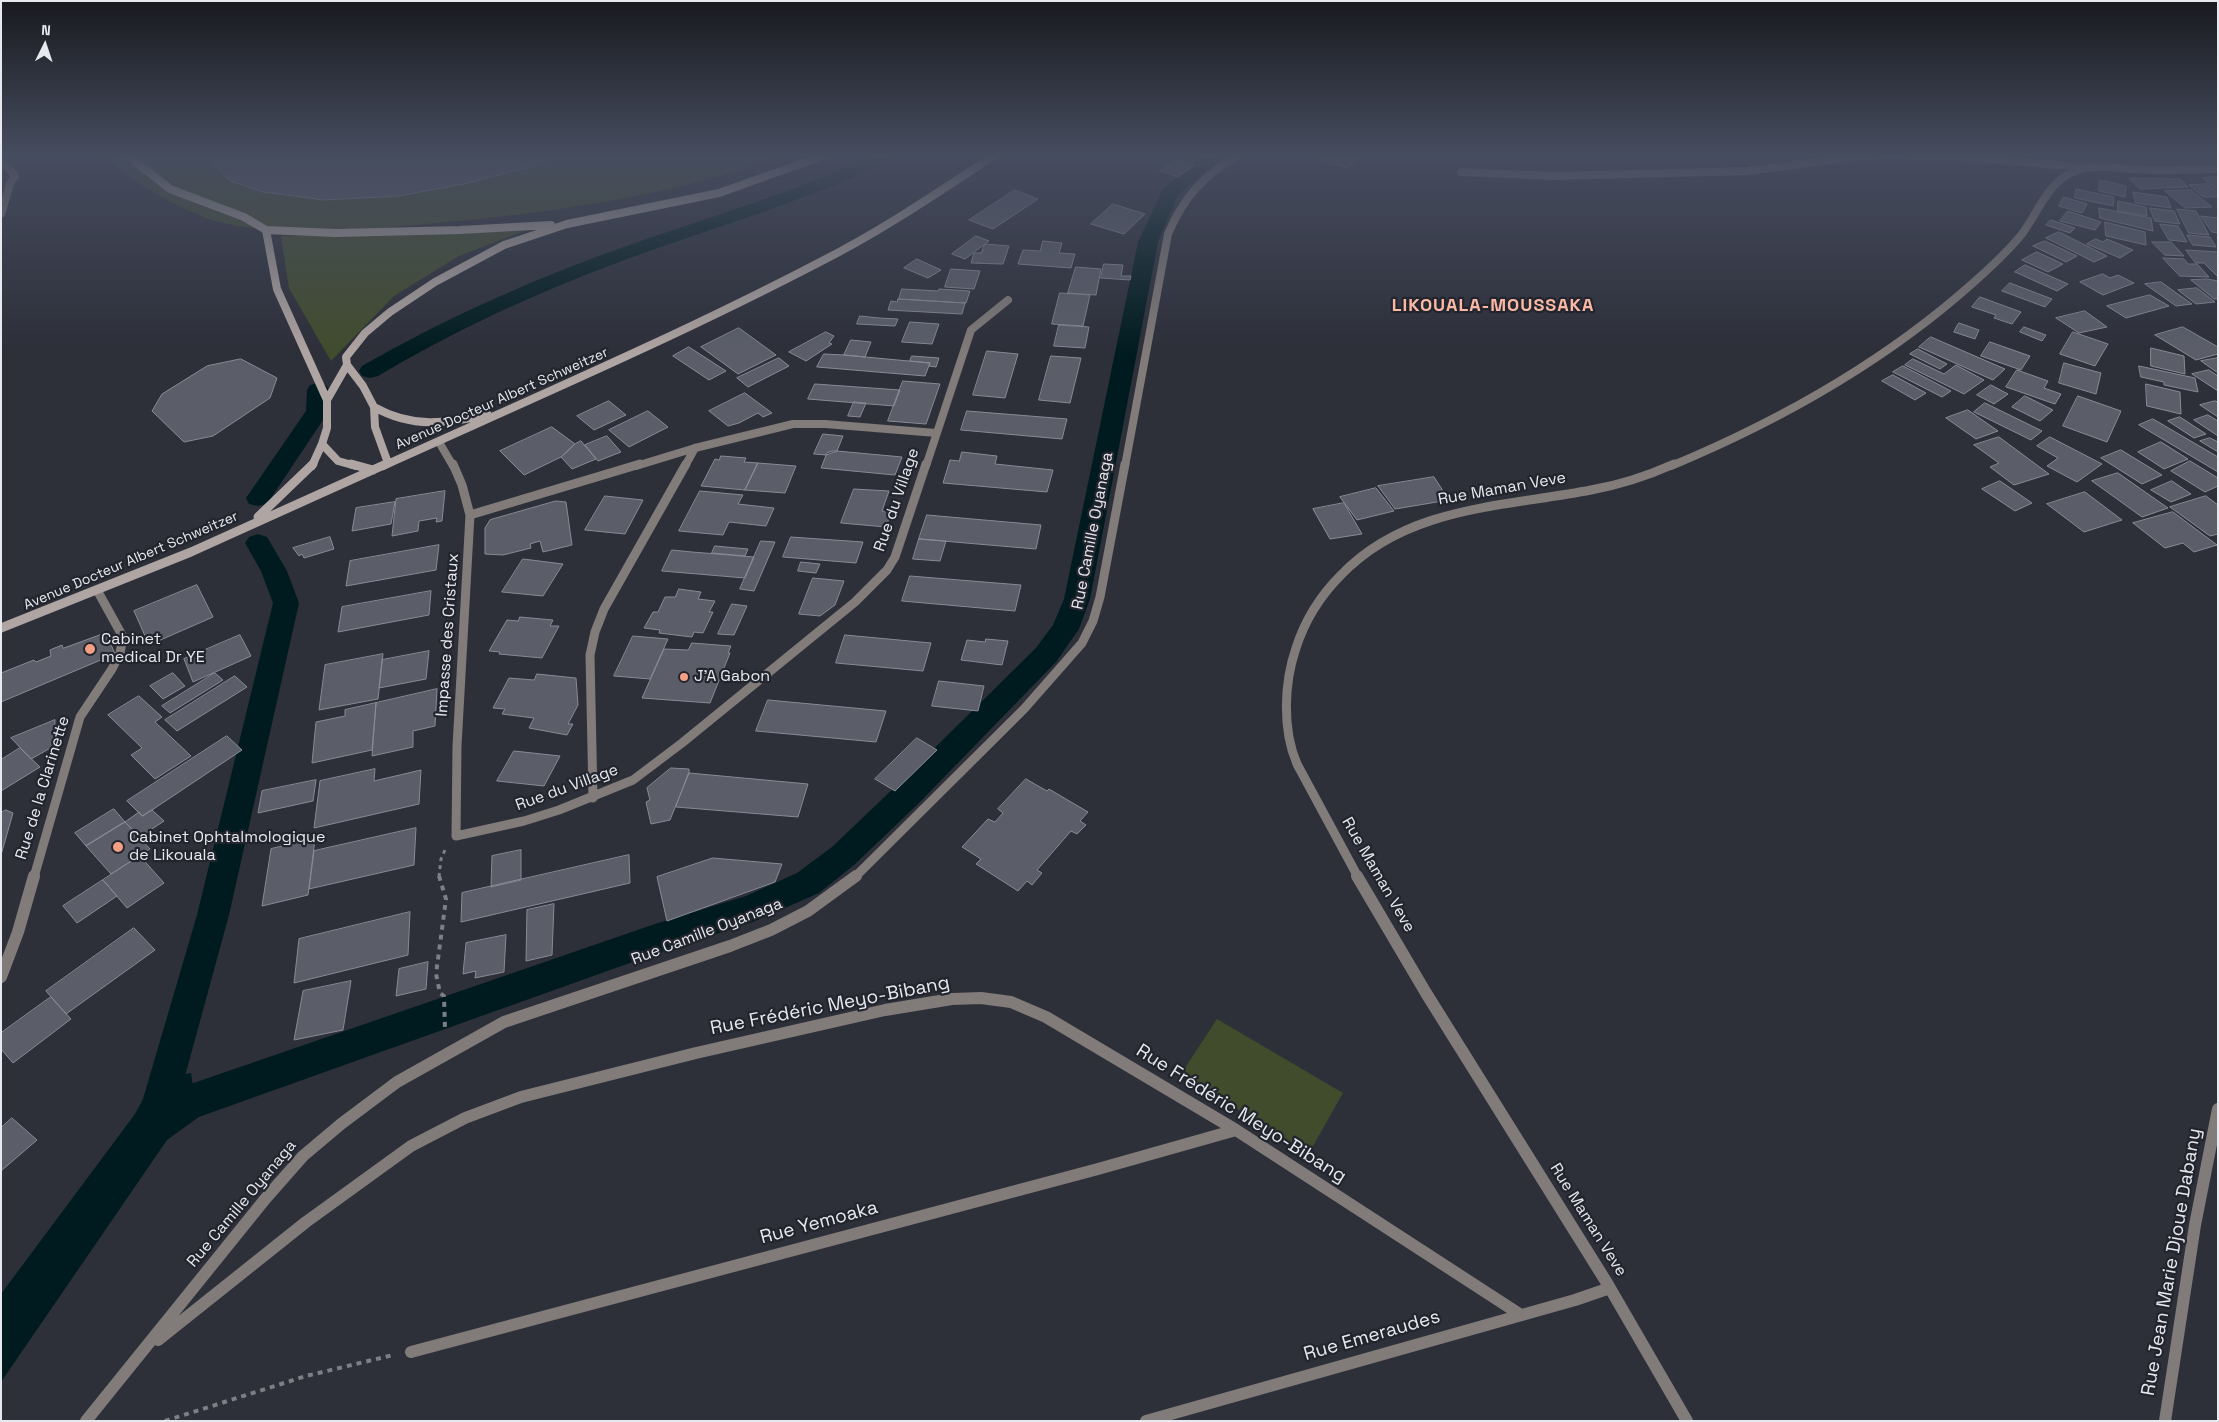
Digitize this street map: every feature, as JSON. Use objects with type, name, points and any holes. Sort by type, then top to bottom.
[{"type":"main road","points":[[251,221],[266,230],[336,233],[441,231],[567,224]]},
{"type":"main road","points":[[388,463],[384,445],[375,427],[374,407],[363,386],[347,365],[346,357],[366,333],[390,312],[435,282],[504,245],[580,221]]},
{"type":"main road","name":"Avenue Docteur Albert Schweitzer","points":[[1,628],[97,590],[248,526],[645,348],[819,263],[891,221]]},
{"type":"main road","points":[[248,526],[279,499],[313,465],[327,428],[327,400],[277,289],[266,230]]},
{"type":"main road","points":[[327,400],[347,365]]},
{"type":"main road","points":[[374,407],[396,419],[420,422],[470,419],[501,413]]},
{"type":"main road","points":[[322,444],[338,461],[373,470]]},
{"type":"street","name":"Rue Camille Oyanaga","points":[[86,1421],[266,1198],[303,1156],[397,1082],[504,1022],[730,946],[770,930],[808,911],[864,870],[1024,709],[1082,643],[1100,597],[1168,234],[1172,221]]},
{"type":"street","name":"Rue Maman Veve","points":[[1687,1421],[1610,1288],[1390,933],[1317,806],[1291,751],[1287,707],[1290,661],[1298,636],[1309,613],[1346,569],[1371,548],[1398,532],[1430,520],[1465,510],[1624,483],[1704,452],[1786,410],[1884,354],[1912,335],[1973,284],[2020,236],[2031,221]]},
{"type":"street","points":[[936,433],[971,330],[1008,300]]},
{"type":"street","name":"Rue du Village","points":[[456,836],[524,821],[593,798],[633,780],[682,743],[855,602],[887,570],[895,557],[936,433],[826,424],[793,424],[695,448],[470,515]]},
{"type":"street","name":"Impasse des Cristaux","points":[[439,442],[450,459],[464,488],[470,515],[457,746],[456,836]]},
{"type":"street","points":[[593,798],[590,655],[594,632],[604,609],[695,448]]},
{"type":"street","name":"Rue de la Clarinette","points":[[1,977],[18,932],[80,717],[112,669],[120,653],[123,637],[97,590]]},
{"type":"street","name":"Rue Frédéric Meyo-Bibang","points":[[143,1352],[306,1222],[411,1146],[465,1118],[521,1096],[696,1053],[885,1010],[952,999],[981,998],[1011,1002],[1046,1017],[1236,1130],[1521,1315]]},
{"type":"street","name":"Rue Jean Marie Djoue Dabany","points":[[2165,1421],[2188,1261],[2205,1163],[2218,1109]]},
{"type":"street","name":"Rue Yemoaka","points":[[411,1352],[1098,1169],[1236,1130]]},
{"type":"street","name":"Rue Emeraudes","points":[[1146,1421],[1610,1288]]},
{"type":"path","points":[[445,1029],[444,996],[440,993],[436,974],[446,899],[438,876],[441,859],[446,848],[456,836]]},
{"type":"path","points":[[165,1421],[263,1386],[354,1362],[411,1352]]},
{"type":"green space","points":[[217,221],[454,221],[325,231],[270,230],[242,227]]},
{"type":"green space","points":[[524,231],[459,256],[394,296],[331,361],[289,288],[281,236]]},
{"type":"green space","points":[[1217,1019],[1343,1093],[1309,1153],[1181,1074]]},
{"type":"shaded area","points":[[191,1073],[193,1086],[218,1080],[218,1103],[167,1140],[1,1382],[1,1294],[135,1114],[153,1081]]},
{"type":"building","points":[[973,221],[1004,221],[993,229]]},
{"type":"building","points":[[1094,221],[1137,221],[1124,234],[1091,224]]},
{"type":"building","points":[[2050,221],[2055,221],[2075,228],[2070,233],[2046,225]]},
{"type":"building","points":[[2061,221],[2101,222],[2095,230]]},
{"type":"building","points":[[2114,221],[2152,221],[2153,231]]},
{"type":"building","points":[[2158,221],[2179,221],[2180,224]]},
{"type":"building","points":[[2183,221],[2202,221],[2209,235],[2189,233]]},
{"type":"building","points":[[2205,221],[2218,221],[2218,233],[2212,232]]},
{"type":"building","points":[[2105,222],[2145,232],[2146,245],[2106,236]]},
{"type":"building","points":[[2160,224],[2178,226],[2187,242],[2169,240]]},
{"type":"building","points":[[2059,232],[2107,256],[2094,262],[2046,238]]},
{"type":"building","points":[[2187,235],[2210,237],[2216,247],[2193,245]]},
{"type":"building","points":[[976,236],[989,241],[965,259],[952,254]]},
{"type":"building","points":[[2096,239],[2103,242],[2107,239],[2133,250],[2120,258],[2087,244]]},
{"type":"building","points":[[1043,241],[1062,243],[1059,253],[1075,254],[1071,268],[1018,264],[1023,250],[1040,251]]},
{"type":"building","points":[[2045,241],[2077,256],[2066,262],[2033,246]]},
{"type":"building","points":[[2152,242],[2171,242],[2184,256],[2165,255]]},
{"type":"building","points":[[985,244],[1009,246],[1003,264],[971,263],[974,253],[981,253]]},
{"type":"building","points":[[2186,250],[2218,252],[2218,277],[2204,263],[2196,263]]},
{"type":"building","points":[[2037,252],[2063,264],[2048,272],[2022,260]]},
{"type":"building","points":[[2163,258],[2184,259],[2188,264],[2197,264],[2209,277],[2180,276]]},
{"type":"building","points":[[917,259],[941,270],[928,278],[904,268]]},
{"type":"building","points":[[1104,264],[1123,265],[1121,276],[1131,276],[1130,280],[1101,278]]},
{"type":"building","points":[[2025,265],[2068,284],[2057,291],[2015,272]]},
{"type":"building","points":[[1076,267],[1101,269],[1096,295],[1068,293]]},
{"type":"building","points":[[951,269],[980,271],[974,289],[945,287]]},
{"type":"building","points":[[2103,274],[2110,278],[2118,275],[2134,283],[2103,295],[2080,282]]},
{"type":"building","points":[[2207,279],[2218,281],[2218,299],[2214,299],[2191,280]]},
{"type":"building","points":[[2161,282],[2192,304],[2176,306],[2145,284]]},
{"type":"building","points":[[2010,283],[2052,299],[2045,307],[2002,291]]},
{"type":"building","points":[[2197,288],[2215,302],[2196,304],[2178,290]]},
{"type":"building","points":[[902,289],[970,291],[966,303],[899,299]]},
{"type":"building","points":[[1060,293],[1090,295],[1083,326],[1052,324]]},
{"type":"building","points":[[2150,295],[2169,306],[2126,318],[2107,306]]},
{"type":"building","points":[[1980,297],[2021,312],[2012,324],[1994,318],[1996,315],[1972,307]]},
{"type":"building","points":[[898,299],[965,303],[962,314],[888,310],[891,301],[897,302]]},
{"type":"building","points":[[2085,311],[2107,327],[2079,333],[2056,318]]},
{"type":"building","points":[[860,316],[898,319],[895,326],[857,324]]},
{"type":"building","points":[[910,322],[939,324],[932,344],[902,342]]},
{"type":"building","points":[[1959,323],[1979,330],[1975,339],[1954,332]]},
{"type":"building","points":[[1059,325],[1089,327],[1085,348],[1054,346]]},
{"type":"building","points":[[2024,327],[2046,335],[2042,341],[2020,332]]},
{"type":"building","points":[[2183,327],[2218,347],[2218,354],[2196,360],[2155,335]]},
{"type":"building","points":[[739,328],[776,355],[738,374],[701,347]]},
{"type":"building","points":[[826,332],[834,336],[829,343],[832,344],[806,361],[789,352]]},
{"type":"building","points":[[2073,332],[2108,344],[2095,366],[2060,354]]},
{"type":"building","points":[[1931,337],[2005,369],[1993,380],[1919,347]]},
{"type":"building","points":[[851,340],[871,342],[865,357],[844,355]]},
{"type":"building","points":[[1990,342],[2030,356],[2021,370],[1981,356]]},
{"type":"building","points":[[689,347],[726,371],[709,380],[673,356]]},
{"type":"building","points":[[2151,348],[2184,356],[2185,374],[2151,366]]},
{"type":"building","points":[[1918,349],[1947,364],[1940,369],[1910,354]]},
{"type":"building","points":[[987,351],[1018,354],[1005,398],[973,395]]},
{"type":"building","points":[[824,354],[930,363],[925,376],[817,367]]},
{"type":"building","points":[[912,356],[939,358],[936,367],[929,366],[930,363],[910,361]]},
{"type":"building","points":[[1051,356],[1081,358],[1070,403],[1039,400]]},
{"type":"building","points":[[779,358],[789,366],[748,387],[737,378]]},
{"type":"building","points":[[2218,358],[2218,373],[2201,361]]},
{"type":"building","points":[[241,359],[277,378],[270,398],[213,436],[184,442],[152,411],[162,394],[207,366]]},
{"type":"building","points":[[1913,359],[1944,374],[1956,365],[1984,380],[1964,394],[1905,365]]},
{"type":"building","points":[[2064,363],[2101,373],[2096,394],[2059,383]]},
{"type":"building","points":[[1903,366],[1951,391],[1942,397],[1893,372]]},
{"type":"building","points":[[2139,366],[2195,378],[2198,392],[2164,385],[2164,382],[2141,377]]},
{"type":"building","points":[[2017,370],[2048,381],[2044,388],[2061,394],[2055,404],[2006,387]]},
{"type":"building","points":[[2209,370],[2218,376],[2218,391],[2192,374]]},
{"type":"building","points":[[1893,375],[1926,393],[1915,400],[1882,381]]},
{"type":"building","points":[[903,381],[940,384],[926,424],[888,421]]},
{"type":"building","points":[[815,384],[900,390],[894,406],[808,399]]},
{"type":"building","points":[[2146,384],[2180,392],[2181,414],[2147,406]]},
{"type":"building","points":[[1991,385],[2008,394],[1994,404],[1977,395]]},
{"type":"building","points":[[745,393],[772,413],[763,417],[758,413],[739,423],[728,426],[709,411]]},
{"type":"building","points":[[2025,396],[2053,410],[2040,421],[2012,407]]},
{"type":"building","points":[[2078,396],[2121,411],[2107,442],[2063,426]]},
{"type":"building","points":[[609,401],[626,415],[594,430],[577,416]]},
{"type":"building","points":[[854,402],[866,403],[860,417],[848,416]]},
{"type":"building","points":[[2218,402],[2218,417],[2200,405]]},
{"type":"building","points":[[1985,403],[2042,431],[2031,440],[1974,412]]},
{"type":"building","points":[[1968,410],[1998,431],[1976,439],[1946,418]]},
{"type":"building","points":[[648,411],[668,427],[629,447],[609,430]]},
{"type":"building","points":[[967,411],[1067,419],[1062,439],[961,430]]},
{"type":"building","points":[[2208,415],[2218,421],[2218,436],[2194,420]]},
{"type":"building","points":[[2180,417],[2206,434],[2194,438],[2168,421]]},
{"type":"building","points":[[2153,419],[2218,457],[2218,472],[2139,425]]},
{"type":"building","points":[[552,427],[575,444],[561,457],[524,475],[500,451]]},
{"type":"building","points":[[823,434],[843,436],[837,451],[826,455],[814,454]]},
{"type":"building","points":[[607,436],[621,452],[598,461],[585,445]]},
{"type":"building","points":[[1999,437],[2049,474],[2014,485],[1990,467],[1999,463],[1974,445]]},
{"type":"building","points":[[2050,437],[2102,464],[2077,482],[2047,466],[2058,458],[2037,446]]},
{"type":"building","points":[[2210,438],[2218,442],[2218,452],[2200,441]]},
{"type":"building","points":[[581,441],[596,459],[572,469],[561,457]]},
{"type":"building","points":[[2161,442],[2188,459],[2164,469],[2138,452]]},
{"type":"building","points":[[2121,450],[2162,475],[2142,484],[2101,458]]},
{"type":"building","points":[[833,451],[902,457],[895,475],[821,468],[827,453]]},
{"type":"building","points":[[962,452],[997,456],[995,464],[1053,470],[1047,492],[943,483],[950,460],[959,461]]},
{"type":"building","points":[[721,456],[746,458],[744,462],[758,463],[745,490],[701,486],[715,459],[719,460]]},
{"type":"building","points":[[2190,461],[2218,478],[2218,486],[2205,492],[2171,471]]},
{"type":"building","points":[[758,463],[796,466],[785,493],[745,490]]},
{"type":"building","points":[[2118,473],[2168,508],[2142,517],[2092,481]]},
{"type":"building","points":[[1434,477],[1449,500],[1395,509],[1378,486]]},
{"type":"building","points":[[2000,481],[2032,503],[2015,511],[1982,489]]},
{"type":"building","points":[[2172,481],[2191,494],[2171,502],[2151,490]]},
{"type":"building","points":[[1376,488],[1394,511],[1357,520],[1340,497]]},
{"type":"building","points":[[854,489],[889,491],[882,511],[891,512],[886,527],[841,523]]},
{"type":"building","points":[[445,491],[442,521],[436,522],[437,518],[419,521],[418,531],[392,536],[396,499]]},
{"type":"building","points":[[700,491],[743,495],[738,504],[774,508],[766,526],[729,522],[723,535],[679,531]]},
{"type":"building","points":[[2085,492],[2122,520],[2084,532],[2047,504]]},
{"type":"building","points":[[605,496],[643,500],[625,534],[585,530]]},
{"type":"building","points":[[2206,496],[2218,505],[2218,534],[2210,536],[2170,507]]},
{"type":"building","points":[[556,501],[566,502],[572,545],[543,552],[540,541],[530,544],[531,548],[503,555],[485,554],[485,528],[490,520]]},
{"type":"building","points":[[395,502],[391,524],[352,531],[356,508]]},
{"type":"building","points":[[1344,503],[1362,534],[1330,539],[1313,509]]},
{"type":"building","points":[[2173,512],[2217,545],[2194,552],[2183,543],[2165,548],[2133,523]]},
{"type":"building","points":[[927,515],[1041,525],[1036,549],[919,539]]},
{"type":"building","points":[[330,537],[334,549],[304,558],[302,554],[299,556],[293,548]]},
{"type":"building","points":[[791,537],[863,542],[856,563],[783,557]]},
{"type":"building","points":[[919,539],[946,541],[940,561],[913,559]]},
{"type":"building","points":[[761,541],[775,542],[754,591],[740,589]]},
{"type":"building","points":[[439,545],[436,570],[346,586],[350,561]]},
{"type":"building","points":[[715,546],[748,549],[745,556],[712,553]]},
{"type":"building","points":[[672,550],[754,557],[745,578],[662,571]]},
{"type":"building","points":[[523,559],[563,564],[543,596],[502,592]]},
{"type":"building","points":[[801,562],[820,564],[816,573],[798,571]]},
{"type":"building","points":[[910,576],[1021,585],[1015,611],[902,601]]},
{"type":"building","points":[[813,578],[844,581],[835,605],[820,616],[799,614]]},
{"type":"building","points":[[197,585],[213,617],[149,645],[134,611]]},
{"type":"building","points":[[679,589],[701,592],[698,599],[715,601],[709,612],[713,612],[703,633],[694,632],[692,637],[659,633],[660,630],[644,628],[653,612],[658,612],[665,597],[675,597]]},
{"type":"building","points":[[431,591],[429,615],[338,632],[342,607]]},
{"type":"building","points":[[732,604],[747,606],[734,635],[718,634]]},
{"type":"building","points":[[520,617],[553,620],[550,626],[559,626],[542,658],[499,654],[500,652],[489,651],[507,620],[518,621]]},
{"type":"building","points":[[106,633],[115,654],[1,702],[1,673],[34,660],[36,662],[51,656],[50,650],[62,645],[63,648]]},
{"type":"building","points":[[240,635],[251,656],[193,682],[184,659]]},
{"type":"building","points":[[845,635],[931,643],[923,671],[836,663]]},
{"type":"building","points":[[633,636],[668,639],[650,679],[614,676]]},
{"type":"building","points":[[986,639],[1008,641],[1002,665],[961,660],[967,640],[985,642]]},
{"type":"building","points":[[692,643],[731,646],[710,703],[642,698],[664,649],[688,650]]},
{"type":"building","points":[[429,651],[426,679],[379,688],[382,660]]},
{"type":"building","points":[[383,654],[378,699],[319,710],[325,665]]},
{"type":"building","points":[[173,673],[185,686],[163,699],[150,686]]},
{"type":"building","points":[[215,673],[223,680],[170,713],[162,706]]},
{"type":"building","points":[[537,674],[576,678],[578,705],[568,724],[573,724],[567,735],[529,728],[534,718],[502,714],[505,709],[493,708],[509,678],[534,680]]},
{"type":"building","points":[[235,676],[247,687],[177,731],[165,720]]},
{"type":"building","points":[[939,681],[984,686],[978,711],[932,706]]},
{"type":"building","points":[[437,689],[435,726],[413,731],[413,747],[372,756],[376,703]]},
{"type":"building","points":[[139,696],[162,717],[155,722],[191,756],[155,779],[131,755],[142,748],[108,715]]},
{"type":"building","points":[[768,700],[886,711],[876,742],[756,731]]},
{"type":"building","points":[[376,703],[372,750],[312,763],[316,722],[345,716],[345,710]]},
{"type":"building","points":[[55,720],[54,746],[31,759],[11,738]]},
{"type":"building","points":[[227,736],[242,750],[152,810],[142,816],[127,801]]},
{"type":"building","points":[[917,738],[937,750],[895,791],[875,779]]},
{"type":"building","points":[[20,748],[40,767],[1,791],[1,760]]},
{"type":"building","points":[[514,751],[560,756],[544,786],[497,781]]},
{"type":"building","points":[[671,768],[689,769],[689,773],[670,820],[651,824],[646,802],[650,800],[647,788]]},
{"type":"building","points":[[375,769],[374,781],[421,770],[419,804],[314,828],[320,781]]},
{"type":"building","points":[[689,773],[808,784],[798,817],[676,807]]},
{"type":"building","points":[[1026,779],[1047,791],[1049,789],[1088,812],[1080,821],[1086,825],[1077,834],[1071,831],[1037,870],[1042,873],[1032,885],[1027,881],[1018,891],[976,864],[981,859],[962,847],[988,819],[995,822],[1003,813],[998,809]]},
{"type":"building","points":[[316,780],[313,801],[258,813],[262,791]]},
{"type":"building","points":[[114,809],[125,822],[86,846],[75,833]]},
{"type":"building","points":[[6,810],[13,813],[1,855],[1,813]]},
{"type":"building","points":[[152,810],[164,821],[140,837],[125,822],[139,812],[142,816]]},
{"type":"building","name":"Cabinet Ophtalmologique de Likouala","points":[[125,822],[150,849],[111,874],[86,846]]},
{"type":"building","points":[[416,828],[414,865],[309,889],[314,851]]},
{"type":"building","points":[[315,839],[308,895],[262,906],[271,849]]},
{"type":"building","points":[[521,850],[521,880],[491,887],[492,856]]},
{"type":"building","points":[[629,855],[630,883],[461,922],[462,893]]},
{"type":"building","points":[[140,856],[164,883],[127,908],[103,880]]},
{"type":"building","points":[[713,858],[782,864],[775,882],[667,921],[657,877]]},
{"type":"building","points":[[103,880],[117,896],[77,923],[63,906]]},
{"type":"building","points":[[554,904],[552,955],[526,961],[527,910]]},
{"type":"building","points":[[410,912],[408,955],[294,983],[299,939]]},
{"type":"building","points":[[134,928],[155,950],[66,1014],[46,991]]},
{"type":"building","points":[[506,935],[504,972],[475,978],[476,971],[463,974],[466,943]]},
{"type":"building","points":[[428,962],[426,989],[396,996],[399,969]]},
{"type":"building","points":[[351,981],[343,1030],[294,1040],[303,991]]},
{"type":"building","points":[[51,997],[71,1019],[13,1063],[1,1049],[1,1033]]},
{"type":"building","points":[[12,1118],[37,1140],[1,1171],[1,1128]]},
{"type":"waterway","points":[[370,371],[435,334],[537,287],[642,247],[718,221]]},
{"type":"waterway","points":[[182,1105],[655,939],[753,908],[808,883],[843,856],[907,795],[1046,655],[1065,629],[1077,599],[1148,242],[1157,221]]},
{"type":"waterway","points":[[258,498],[317,411],[318,390]]},
{"type":"waterway","points":[[156,1116],[213,915],[286,603],[274,571],[258,543]]},
{"type":"place","name":"Cabinet medical Dr YE","points":[[90,649]]},
{"type":"place","name":"J'A Gabon","points":[[684,677]]},
{"type":"place","name":"Cabinet Ophtalmologique de Likouala","points":[[118,847]]},
{"type":"district","name":"LIKOUALA-MOUSSAKA","points":[[1493,306]]}]
